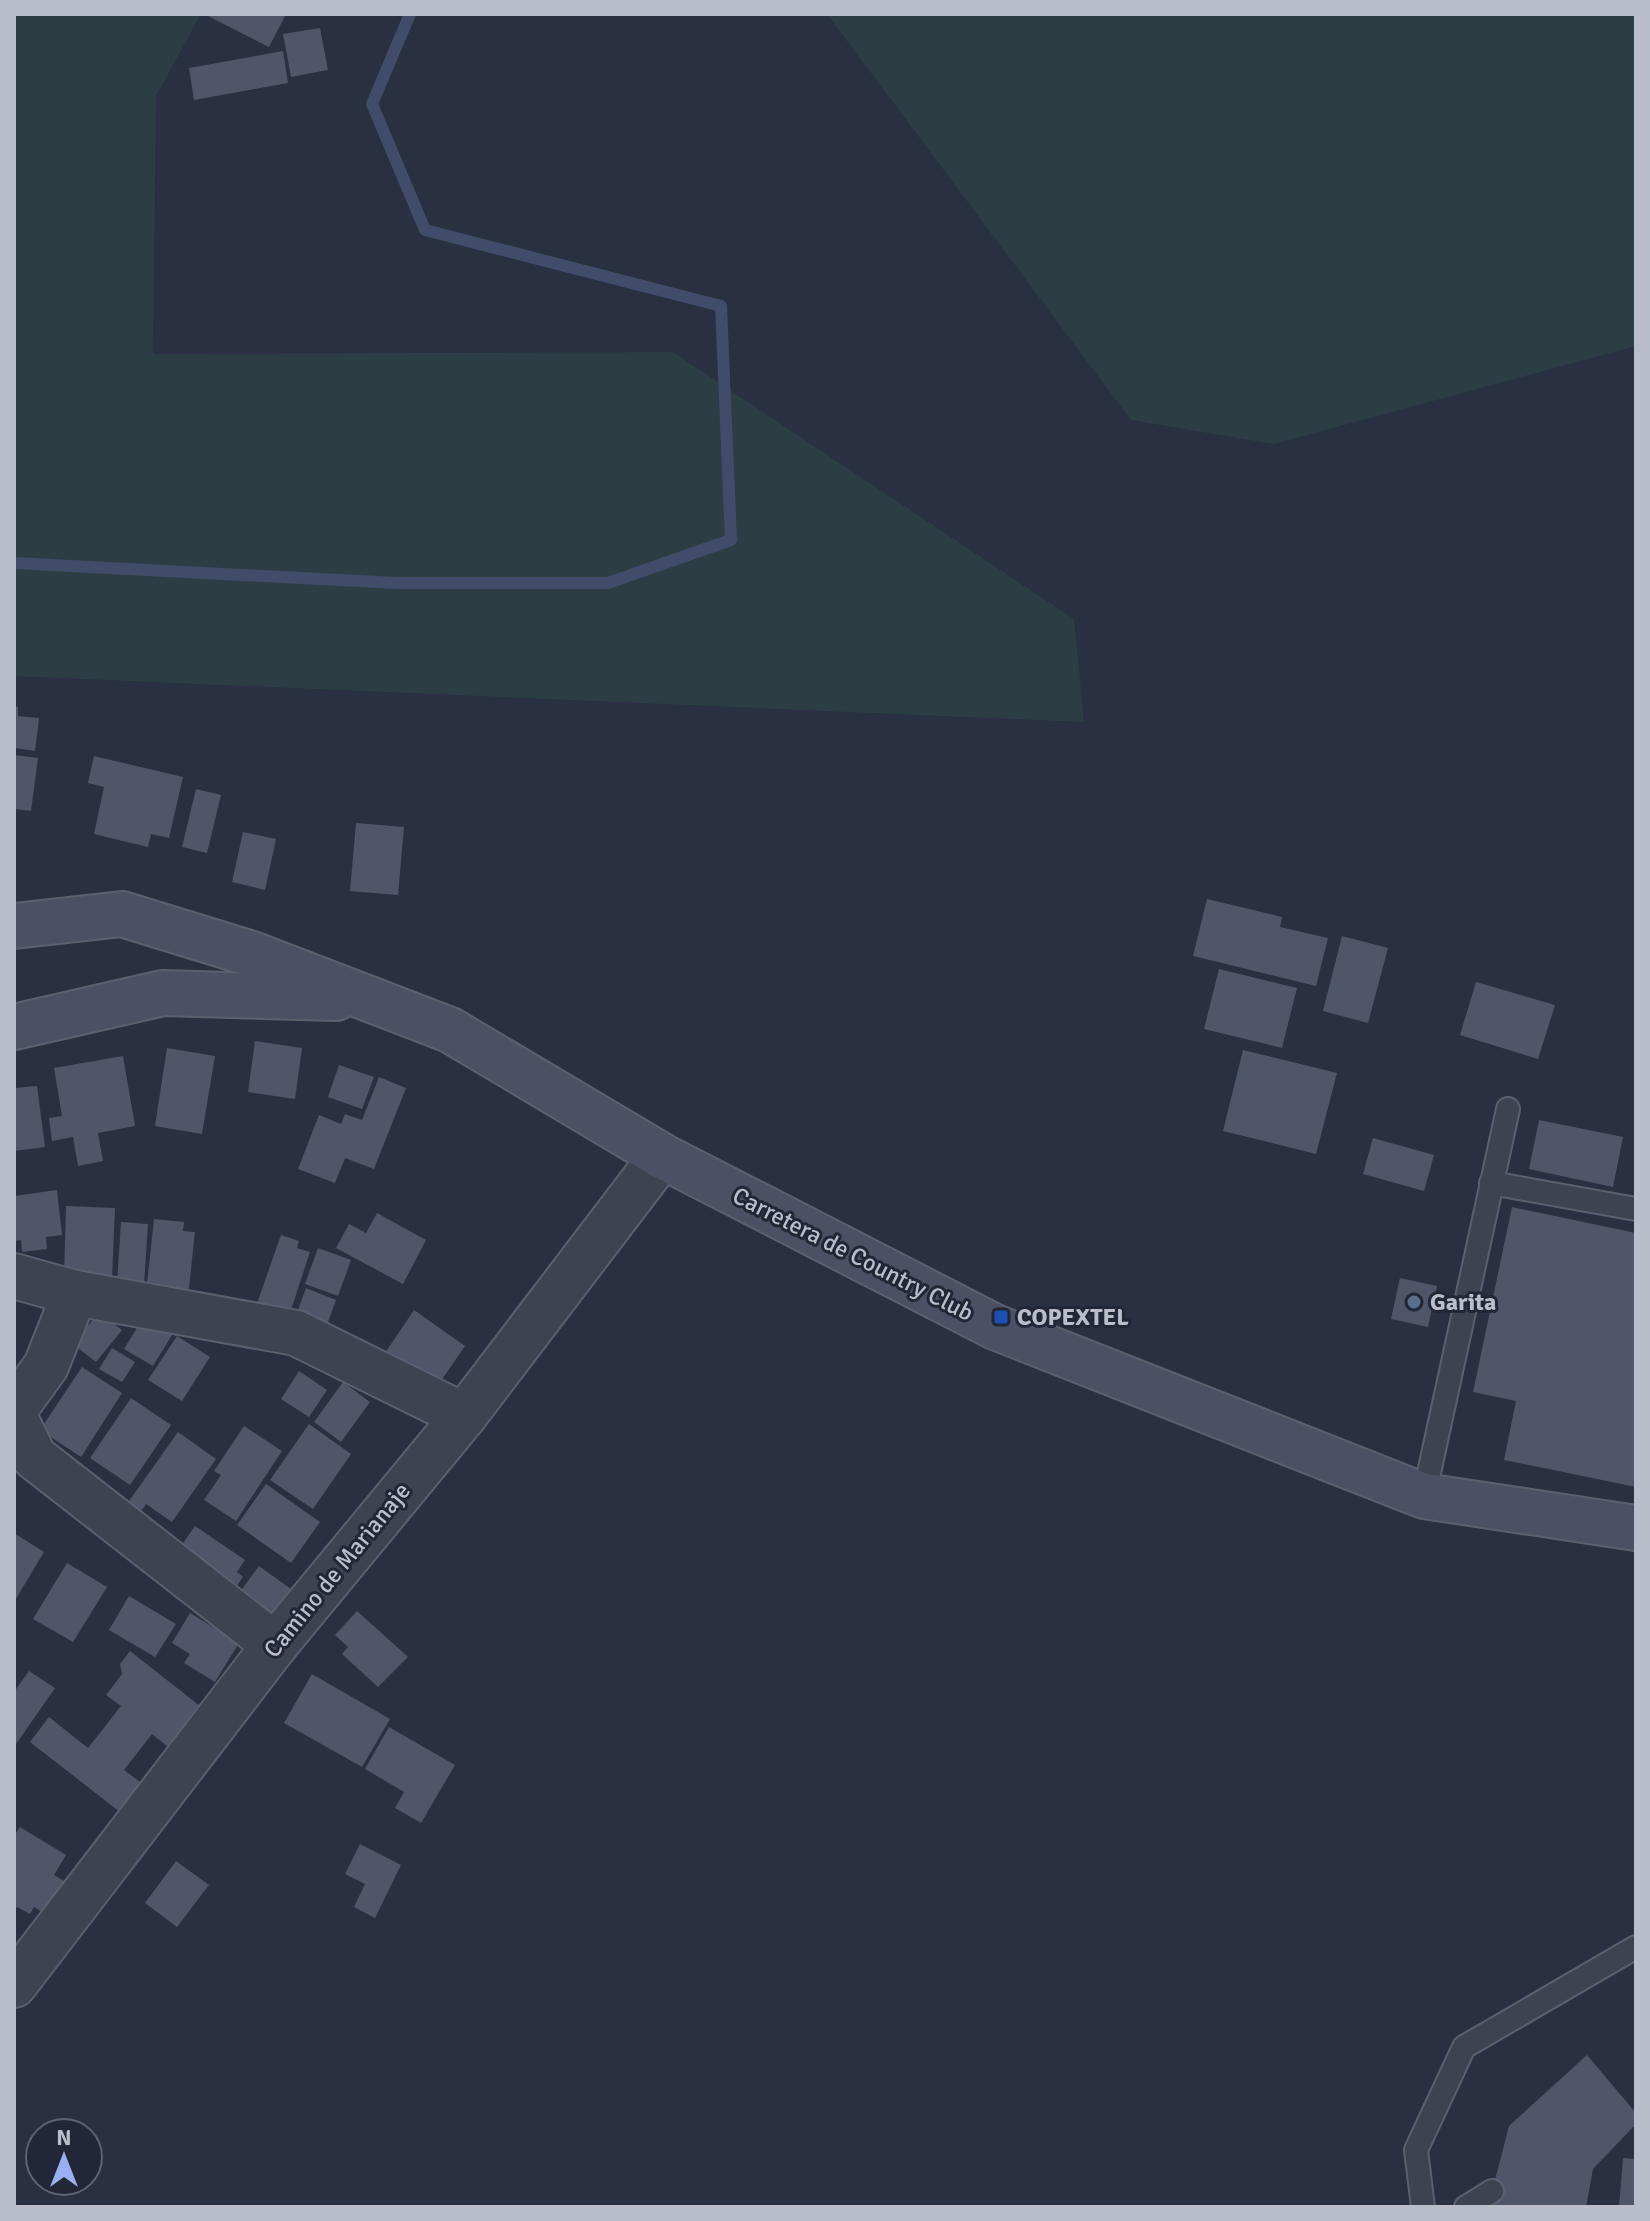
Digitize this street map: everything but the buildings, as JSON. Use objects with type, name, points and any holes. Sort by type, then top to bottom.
[{"type":"street","name":"Carretera de Country Club","points":[[14,926],[122,914],[252,954],[450,1030],[662,1156],[995,1327],[1424,1496],[1636,1528]]},
{"type":"street","name":"Carretera de Country Club","points":[[14,1027],[163,993],[370,999]]},
{"type":"street","name":"Camino de Marianaje","points":[[14,1985],[275,1645],[464,1416],[662,1156]]},
{"type":"street","points":[[14,1276],[75,1293],[296,1333],[464,1416]]},
{"type":"street","points":[[75,1293],[46,1366],[14,1413],[34,1457],[275,1645]]},
{"type":"lane","points":[[1424,1496],[1508,1109]]},
{"type":"lane","points":[[1491,1183],[1636,1209]]},
{"type":"lane","points":[[1423,2207],[1416,2150],[1464,2047],[1636,1947]]},
{"type":"lane","points":[[1466,2207],[1492,2191]]},
{"type":"shaded area","points":[[14,14],[201,14],[156,96],[153,354],[673,352],[1074,619],[1084,722],[14,676]]},
{"type":"shaded area","points":[[827,14],[1636,14],[1636,346],[1274,444],[1131,420]]},
{"type":"waterway","points":[[14,563],[396,583],[608,583],[731,540],[721,306],[425,230],[372,104],[410,14]]},
{"type":"place","name":"Garita","points":[[1414,1302]]},
{"type":"place","name":"COPEXTEL","points":[[1001,1317]]}]
